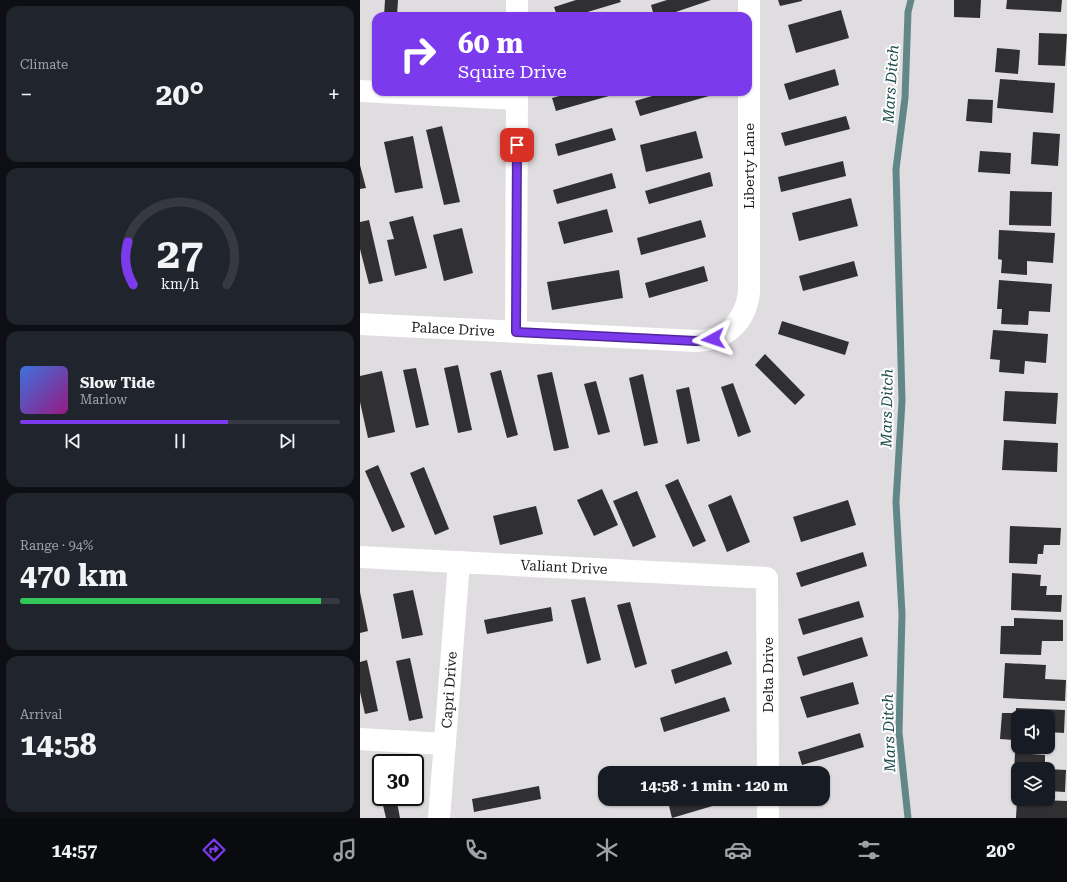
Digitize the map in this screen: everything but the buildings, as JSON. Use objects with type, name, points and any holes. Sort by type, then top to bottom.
[{"type":"street","points":[[517,0],[517,12]]},
{"type":"street","name":"Liberty Lane","points":[[749,0],[749,12]]},
{"type":"street","points":[[360,91],[372,91]]},
{"type":"street","points":[[516,332],[517,96]]},
{"type":"street","name":"Liberty Lane","points":[[734,327],[744,312],[749,292],[749,96]]},
{"type":"street","name":"Palace Drive","points":[[360,324],[701,341],[720,337],[734,327]]},
{"type":"street","name":"Valiant Drive","points":[[360,557],[768,578]]},
{"type":"street","name":"Capri Drive","points":[[439,818],[459,562]]},
{"type":"street","name":"Delta Drive","points":[[768,578],[768,766]]},
{"type":"street","points":[[360,739],[445,744]]},
{"type":"street","points":[[768,806],[768,818]]},
{"type":"waterway","name":"Mars Ditch","points":[[908,818],[899,732],[902,614],[896,502],[902,401],[896,169],[905,98],[908,12],[911,0]]},
{"type":"route","points":[[517,145],[516,332],[696,341],[713,339]]}]
